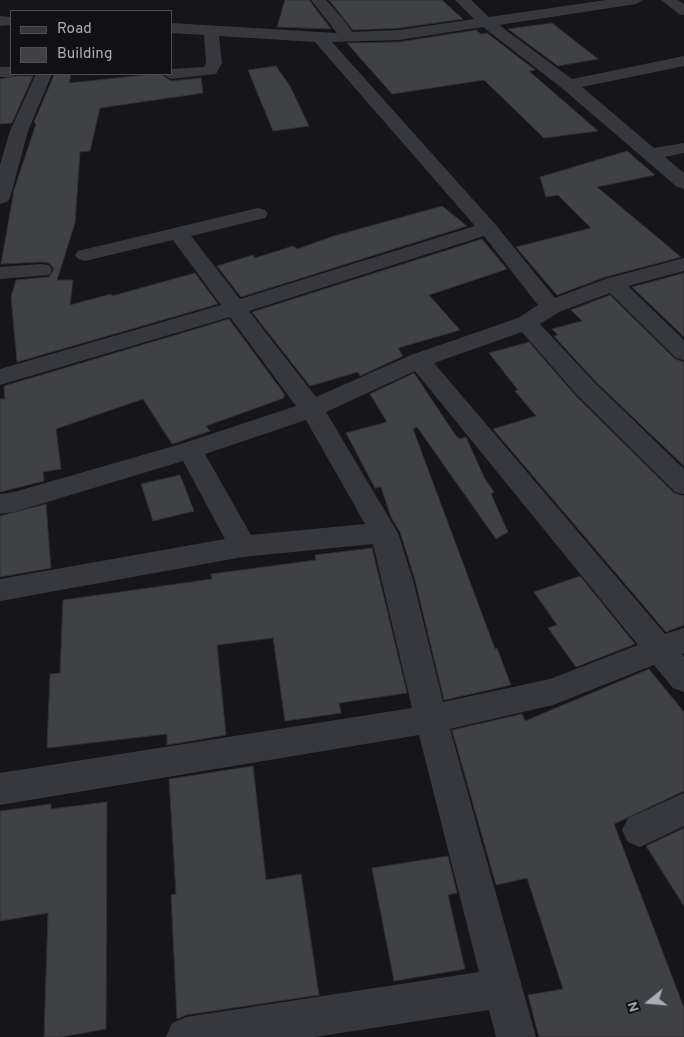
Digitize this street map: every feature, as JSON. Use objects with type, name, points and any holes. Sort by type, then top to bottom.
[{"type":"street","points":[[318,0],[339,23],[348,37]]},
{"type":"street","points":[[462,0],[487,23],[569,85],[684,183]]},
{"type":"street","points":[[172,28],[320,38],[399,35],[636,0]]},
{"type":"street","points":[[668,0],[684,11]]},
{"type":"street","points":[[172,74],[210,71],[214,63],[211,30]]},
{"type":"street","points":[[320,38],[488,228],[551,307]]},
{"type":"street","points":[[569,85],[684,61]]},
{"type":"street","points":[[0,198],[19,131],[44,75]]},
{"type":"street","points":[[0,132],[19,131]]},
{"type":"street","points":[[649,155],[684,148]]},
{"type":"street","points":[[86,254],[258,214]]},
{"type":"street","points":[[0,377],[236,308],[488,228]]},
{"type":"street","points":[[178,234],[312,409],[384,533],[398,580],[431,720],[516,1037]]},
{"type":"street","points":[[7,503],[190,450],[312,409],[419,360],[526,323],[551,307],[613,284],[684,264]]},
{"type":"street","points":[[0,273],[41,270]]},
{"type":"street","points":[[613,284],[684,353]]},
{"type":"street","points":[[526,323],[586,389],[684,485]]},
{"type":"street","points":[[419,360],[671,645],[684,679]]},
{"type":"street","points":[[190,450],[244,546]]},
{"type":"street","points":[[0,590],[244,546],[384,533]]},
{"type":"street","points":[[0,790],[431,720],[553,692],[671,645]]},
{"type":"street","points":[[640,830],[684,809]]},
{"type":"street","points":[[186,1037],[504,988]]},
{"type":"building","points":[[285,0],[309,0],[331,29],[277,27]]},
{"type":"building","points":[[329,0],[442,0],[463,19],[399,28],[353,30]]},
{"type":"building","points":[[552,23],[598,59],[558,66],[508,29]]},
{"type":"building","points":[[476,30],[481,34],[487,33],[535,70],[529,71],[598,131],[544,138],[484,80],[392,94],[347,43],[399,42]]},
{"type":"building","points":[[276,66],[290,86],[309,126],[273,131],[248,70]]},
{"type":"building","points":[[54,75],[71,75],[69,83],[145,75],[162,75],[171,81],[201,78],[203,93],[100,108],[90,151],[80,152],[75,223],[57,280],[73,280],[70,305],[111,294],[112,296],[195,273],[218,304],[17,362],[11,297],[16,280],[49,277],[54,269],[49,263],[41,262],[1,264],[14,190],[36,124],[34,122]]},
{"type":"building","points":[[33,76],[12,123],[0,124],[0,79]]},
{"type":"building","points":[[627,151],[655,175],[597,187],[681,257],[605,277],[557,295],[516,247],[591,228],[558,195],[546,197],[540,177]]},
{"type":"building","points":[[442,206],[467,226],[241,297],[217,266],[253,255],[255,258],[293,246],[297,249],[334,236]]},
{"type":"building","points":[[482,239],[507,269],[429,295],[460,330],[398,348],[403,356],[360,376],[358,372],[310,386],[252,312]]},
{"type":"building","points":[[684,273],[684,337],[632,287]]},
{"type":"building","points":[[610,295],[675,359],[684,362],[684,466],[596,382],[554,336],[558,335],[552,329],[582,321],[571,310]]},
{"type":"building","points":[[229,319],[285,395],[283,396],[284,398],[206,426],[210,431],[172,444],[143,399],[56,429],[61,469],[43,472],[44,481],[0,492],[0,399],[5,399],[4,386]]},
{"type":"building","points":[[529,342],[576,396],[674,493],[684,496],[684,625],[666,632],[493,429],[536,416],[515,391],[518,390],[489,353]]},
{"type":"building","points":[[414,373],[456,436],[460,439],[466,437],[484,477],[494,492],[491,494],[508,532],[496,539],[417,427],[413,429],[495,649],[497,648],[511,685],[444,700],[415,580],[400,532],[391,517],[381,487],[375,488],[346,433],[387,422],[370,394]]},
{"type":"building","points":[[180,475],[194,511],[153,521],[141,484]]},
{"type":"building","points":[[46,504],[51,568],[0,577],[0,516]]},
{"type":"building","points":[[372,548],[407,693],[339,703],[341,713],[285,721],[273,638],[217,645],[226,735],[167,745],[167,734],[47,748],[50,674],[60,673],[63,600],[212,579],[211,574],[316,560],[315,555]]},
{"type":"building","points":[[580,576],[635,644],[576,667],[548,628],[557,625],[534,592]]},
{"type":"building","points":[[649,669],[684,712],[684,791],[614,824],[684,1008],[684,1037],[539,1037],[528,995],[563,989],[527,878],[496,885],[452,730],[522,714],[525,721]]},
{"type":"building","points":[[253,766],[266,880],[301,874],[319,995],[186,1015],[177,1019],[171,895],[176,894],[169,779]]},
{"type":"building","points":[[107,802],[106,1029],[61,1037],[44,1037],[48,913],[0,921],[0,811],[51,804],[51,809]]},
{"type":"building","points":[[684,828],[684,906],[646,846]]},
{"type":"building","points":[[448,856],[457,893],[448,895],[465,969],[394,981],[372,868]]}]
